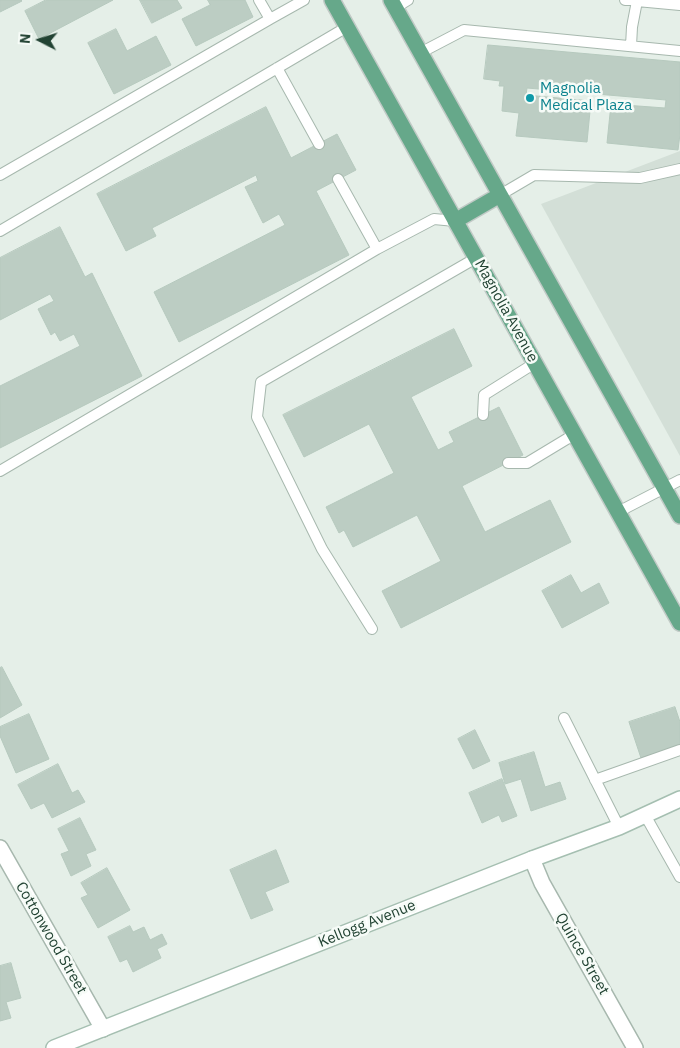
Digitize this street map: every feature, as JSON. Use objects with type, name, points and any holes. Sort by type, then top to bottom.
[{"type":"main road","name":"Magnolia Avenue","points":[[332,0],[680,623]]},
{"type":"main road","points":[[393,4],[680,516]]},
{"type":"main road","points":[[455,221],[500,195]]},
{"type":"street","name":"Kellogg Avenue","points":[[54,1048],[532,859],[619,827],[680,799]]},
{"type":"street","name":"Cottonwood Street","points":[[0,848],[103,1029]]},
{"type":"street","name":"Quince Street","points":[[532,859],[542,883],[635,1048]]},
{"type":"lane","points":[[259,0],[270,19]]},
{"type":"lane","points":[[0,175],[304,0]]},
{"type":"lane","points":[[393,4],[408,0]]},
{"type":"lane","points":[[625,0],[680,5]]},
{"type":"lane","points":[[631,46],[637,0]]},
{"type":"lane","points":[[0,231],[347,27]]},
{"type":"lane","points":[[420,53],[464,30],[680,51]]},
{"type":"lane","points":[[277,68],[319,144]]},
{"type":"lane","points":[[500,195],[534,175],[640,178],[680,168]]},
{"type":"lane","points":[[338,179],[377,249]]},
{"type":"lane","points":[[0,471],[377,249],[434,219],[455,221]]},
{"type":"lane","points":[[372,629],[322,548],[257,417],[261,382],[476,258]]},
{"type":"lane","points":[[483,415],[484,395],[535,363]]},
{"type":"lane","points":[[508,463],[527,463],[574,434]]},
{"type":"lane","points":[[618,512],[680,480]]},
{"type":"lane","points":[[564,718],[619,827]]},
{"type":"lane","points":[[595,780],[680,750]]},
{"type":"lane","points":[[645,815],[680,877]]},
{"type":"shaded area","points":[[680,151],[680,456],[541,204]]},
{"type":"building","points":[[0,0],[21,0],[22,1],[0,12]]},
{"type":"building","points":[[46,0],[113,0],[39,39],[25,11]]},
{"type":"building","points":[[140,0],[177,0],[182,8],[152,23]]},
{"type":"building","points":[[208,0],[245,0],[253,17],[196,46],[182,19],[210,5]]},
{"type":"building","points":[[116,29],[127,51],[156,36],[171,65],[114,94],[88,43]]},
{"type":"building","name":"Magnolia Medical Plaza","points":[[488,45],[680,62],[680,134],[678,150],[607,143],[611,104],[665,108],[666,100],[527,88],[526,95],[591,101],[587,142],[516,136],[519,113],[502,111],[504,86],[499,86],[500,81],[484,79]]},
{"type":"building","points":[[266,107],[291,158],[337,134],[356,170],[316,191],[349,255],[179,342],[154,292],[285,225],[279,214],[263,223],[245,187],[258,181],[256,175],[152,228],[156,236],[126,251],[97,194]]},
{"type":"building","points":[[60,227],[85,277],[92,273],[142,376],[0,448],[0,386],[80,346],[74,334],[60,341],[55,332],[51,335],[38,309],[54,301],[50,294],[0,320],[0,258]]},
{"type":"building","points":[[454,329],[472,366],[411,397],[438,450],[454,442],[449,432],[499,407],[523,455],[462,486],[485,532],[550,500],[571,542],[401,628],[382,591],[441,561],[417,515],[353,547],[344,530],[339,533],[326,507],[394,473],[369,424],[304,457],[283,415]]},
{"type":"building","points":[[571,575],[581,593],[599,583],[609,603],[562,628],[542,591]]},
{"type":"building","points":[[2,667],[22,705],[0,718],[0,668]]},
{"type":"building","points":[[675,707],[680,722],[680,745],[641,758],[629,722]]},
{"type":"building","points":[[29,714],[49,759],[16,773],[0,736],[0,727]]},
{"type":"building","points":[[475,730],[490,761],[473,769],[458,739]]},
{"type":"building","points":[[534,752],[545,787],[560,782],[566,799],[531,811],[521,779],[505,784],[499,763]]},
{"type":"building","points":[[58,764],[72,793],[78,790],[85,802],[52,818],[44,803],[31,809],[18,785]]},
{"type":"building","points":[[502,779],[517,816],[502,822],[499,815],[482,823],[469,793]]},
{"type":"building","points":[[80,818],[96,850],[86,854],[91,866],[71,876],[61,854],[69,851],[58,829]]},
{"type":"building","points":[[276,850],[289,882],[265,892],[273,910],[251,919],[230,870]]},
{"type":"building","points":[[107,868],[130,910],[98,928],[81,898],[88,895],[81,883]]},
{"type":"building","points":[[130,926],[133,932],[144,927],[150,940],[162,934],[167,944],[157,949],[161,958],[133,972],[127,959],[120,962],[108,937]]},
{"type":"building","points":[[11,963],[21,998],[6,1002],[11,1018],[0,1021],[0,966]]},
{"type":"place","name":"Magnolia Medical Plaza","points":[[530,98]]}]
